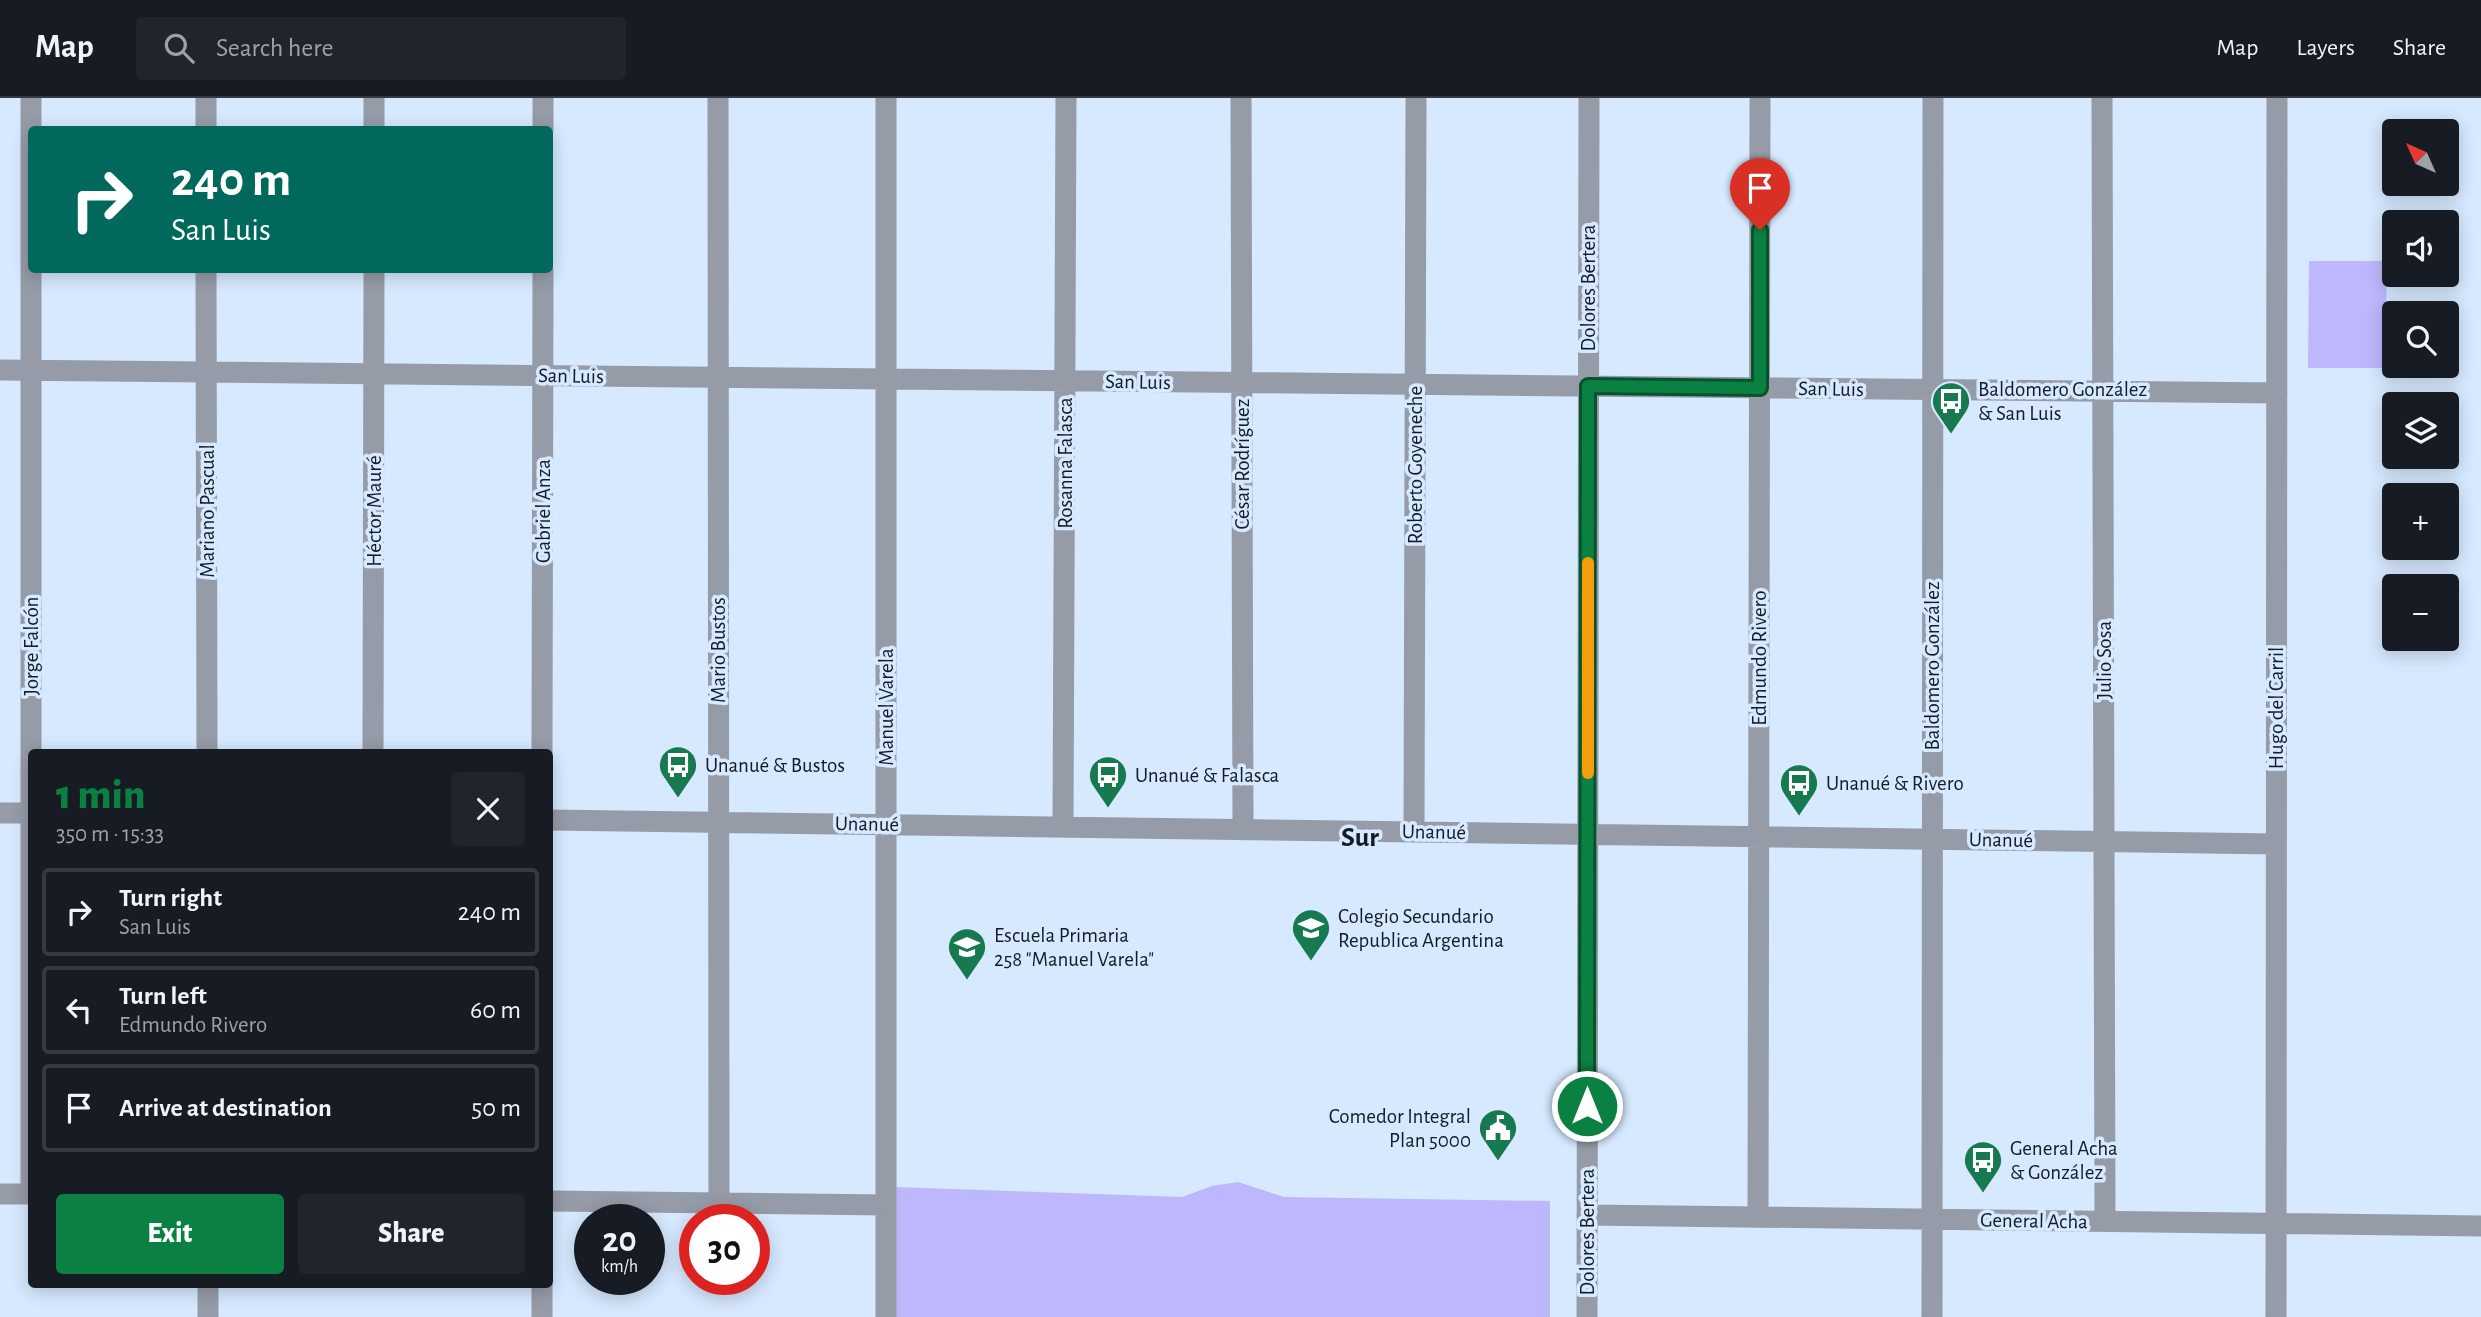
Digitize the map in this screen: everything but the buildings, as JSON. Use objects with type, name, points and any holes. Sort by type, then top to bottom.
[{"type":"street","name":"Jorge Falcón","points":[[31,98],[31,126]]},
{"type":"street","points":[[206,98],[206,126]]},
{"type":"street","points":[[374,98],[374,126]]},
{"type":"street","points":[[543,98],[543,126]]},
{"type":"street","name":"Mario Bustos","points":[[718,98],[719,1203]]},
{"type":"street","name":"Manuel Varela","points":[[886,98],[886,1317]]},
{"type":"street","name":"Rosanna Falasca","points":[[1063,827],[1066,98]]},
{"type":"street","name":"César Rodríguez","points":[[1241,98],[1243,830]]},
{"type":"street","name":"Roberto Goyeneche","points":[[1414,832],[1416,98]]},
{"type":"street","name":"Dolores Bertera","points":[[1587,1317],[1588,98]]},
{"type":"street","name":"Edmundo Rivero","points":[[1758,1217],[1760,98]]},
{"type":"street","name":"Baldomero González","points":[[1932,1317],[1933,98]]},
{"type":"street","name":"Julio Sosa","points":[[2102,98],[2105,1222]]},
{"type":"street","name":"Hugo del Carril","points":[[2276,1317],[2277,98]]},
{"type":"street","name":"Jorge Falcón","points":[[31,273],[31,749]]},
{"type":"street","name":"Mariano Pascual","points":[[206,273],[207,749]]},
{"type":"street","name":"Héctor Mauré","points":[[373,749],[374,273]]},
{"type":"street","name":"Gabriel Anza","points":[[542,749],[543,273]]},
{"type":"street","name":"San Luis","points":[[0,370],[2277,393]]},
{"type":"street","points":[[0,813],[28,813]]},
{"type":"street","name":"Unanué","points":[[553,820],[2276,844]]},
{"type":"street","points":[[0,1194],[28,1194]]},
{"type":"street","points":[[553,1201],[886,1205]]},
{"type":"street","name":"General Acha","points":[[1587,1215],[2481,1226]]},
{"type":"street","points":[[208,1288],[208,1317]]},
{"type":"street","points":[[542,1288],[542,1317]]},
{"type":"shaded area","points":[[2309,261],[2382,261],[2382,287],[2387,287],[2386,301],[2382,301],[2382,368],[2308,368]]},
{"type":"shaded area","points":[[1238,1182],[1284,1197],[1550,1201],[1550,1317],[894,1317],[895,1187],[1182,1197],[1212,1186]]},
{"type":"slow traffic","points":[[1588,563],[1588,773]]},
{"type":"place","name":"Baldomero González & San Luis","points":[[1951,435]]},
{"type":"place","name":"Unanué & Bustos","points":[[678,799]]},
{"type":"place","name":"Unanué & Falasca","points":[[1108,809]]},
{"type":"place","name":"Unanué & Rivero","points":[[1799,817]]},
{"type":"place","name":"Colegio Secundario Republica Argentina","points":[[1311,962]]},
{"type":"place","name":"Escuela Primaria 258 \"Manuel Varela\"","points":[[967,981]]},
{"type":"place","name":"Comedor Integral Plan 5000","points":[[1498,1162]]},
{"type":"place","name":"General Acha & González","points":[[1983,1194]]},
{"type":"district","name":"Sur","points":[[1360,838]]},
{"type":"route","points":[[1587,1106],[1588,386],[1760,388],[1760,230]]}]
